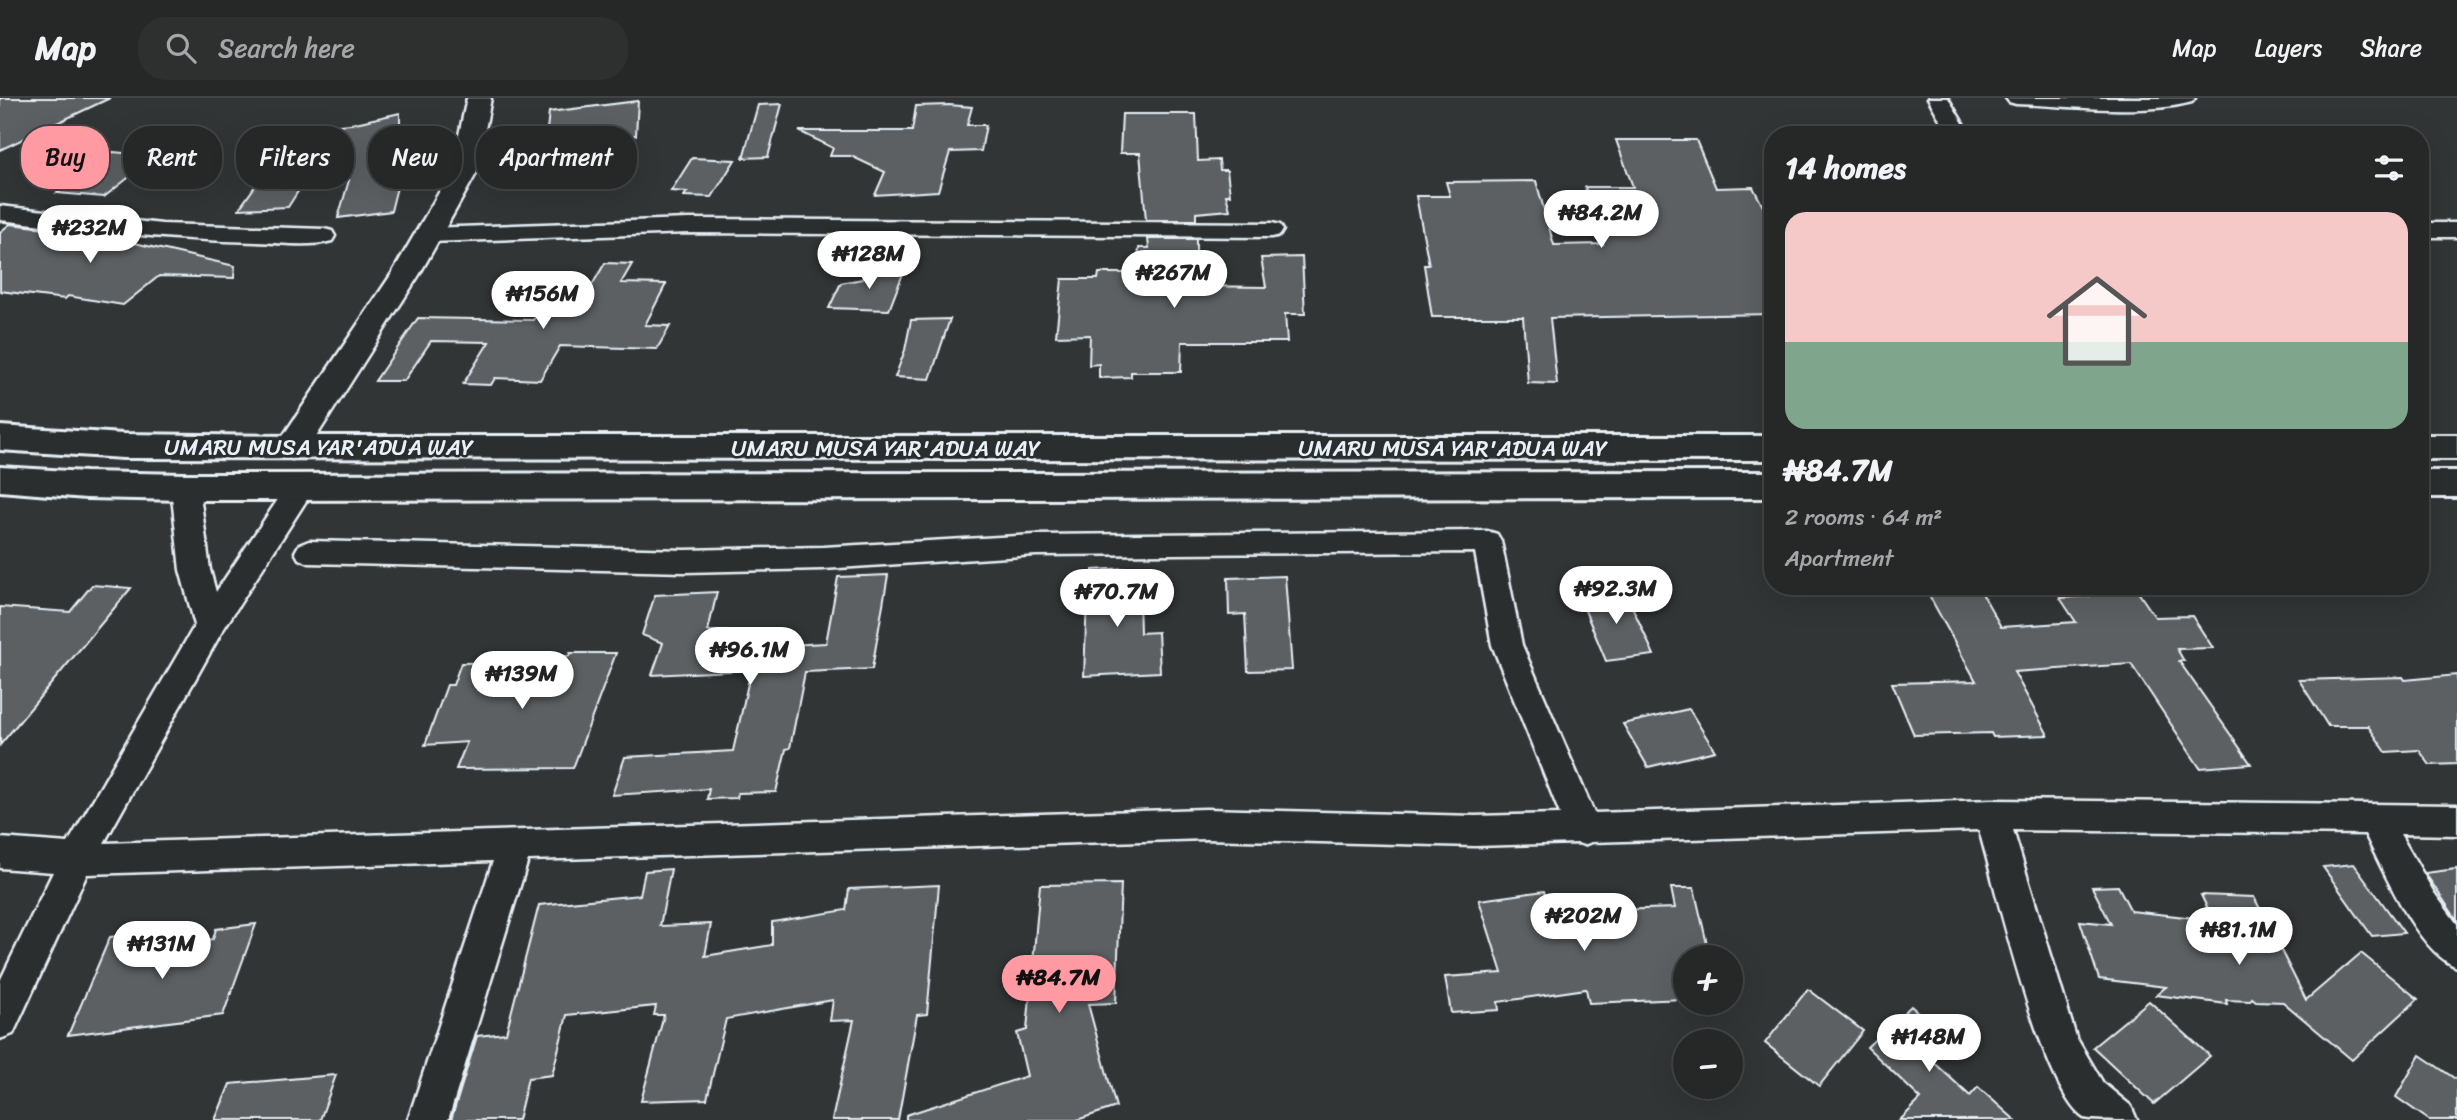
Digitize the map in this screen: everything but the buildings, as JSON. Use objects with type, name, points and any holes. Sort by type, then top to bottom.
[{"type":"main road","name":"UMARU MUSA YAR'ADUA WAY","points":[[0,438],[123,446],[292,448],[1764,448]]},
{"type":"main road","points":[[2429,447],[2457,447]]},
{"type":"main road","points":[[408,487],[429,448]]},
{"type":"main road","name":"UMARU MUSA YAR'ADUA WAY","points":[[0,480],[186,487],[1764,485]]},
{"type":"main road","points":[[2429,484],[2457,484]]},
{"type":"street","points":[[292,448],[405,275],[464,172],[479,98]]},
{"type":"street","points":[[1938,98],[1955,126]]},
{"type":"street","points":[[2016,98],[2147,102],[2185,98]]},
{"type":"street","points":[[0,213],[90,225],[250,237],[324,236]]},
{"type":"street","points":[[428,235],[689,226],[1272,230]]},
{"type":"street","points":[[2429,230],[2457,230]]},
{"type":"street","points":[[186,487],[195,570],[210,625]]},
{"type":"street","points":[[0,1021],[78,857],[210,625],[301,487]]},
{"type":"street","points":[[309,552],[685,561],[823,558],[1036,545],[1487,541],[1507,645],[1584,830]]},
{"type":"street","points":[[1992,815],[2059,1045],[2089,1097],[2117,1120]]},
{"type":"street","points":[[0,853],[78,857],[515,847],[1206,824],[1475,831],[1584,830],[1992,815],[2457,820]]},
{"type":"street","points":[[2375,820],[2441,934],[2457,950]]},
{"type":"street","points":[[428,1120],[515,847]]}]
